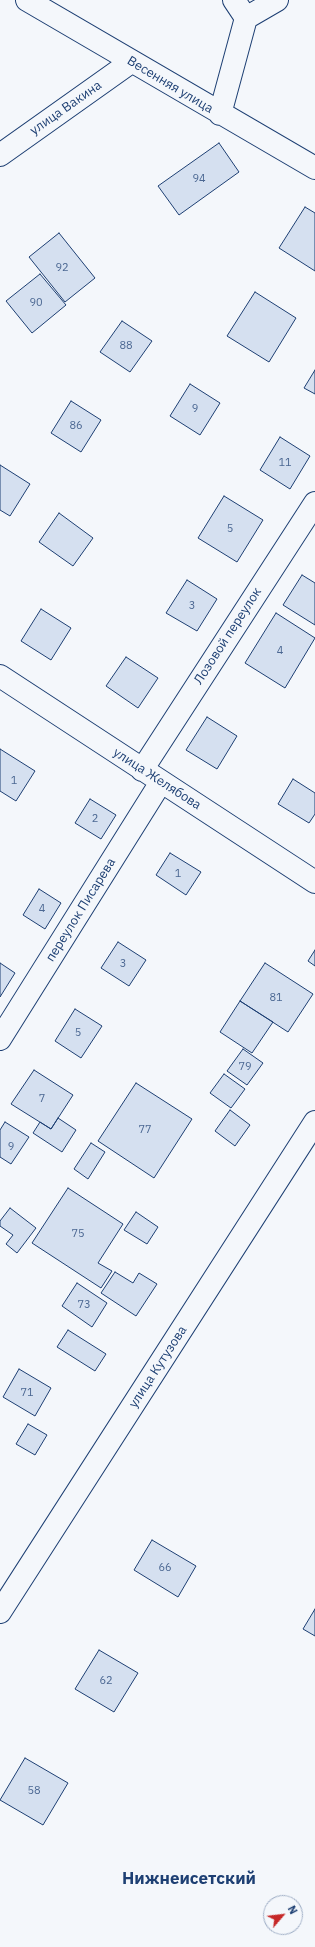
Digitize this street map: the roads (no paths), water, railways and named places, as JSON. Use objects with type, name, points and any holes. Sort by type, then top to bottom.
[{"type":"street","name":"Весенняя улица","points":[[27,0],[220,114],[315,168]]},
{"type":"street","points":[[220,114],[240,9],[277,0]]},
{"type":"street","name":"улица Вакина","points":[[0,155],[131,62]]},
{"type":"street","name":"Лозовой переулок","points":[[142,770],[315,503]]},
{"type":"street","name":"улица Желябова","points":[[0,676],[315,882]]},
{"type":"street","name":"переулок Писарева","points":[[0,1039],[161,782]]},
{"type":"street","name":"улица Кутузова","points":[[0,1612],[315,1122]]},
{"type":"district","name":"Нижнеисетский","points":[[189,1879]]}]
